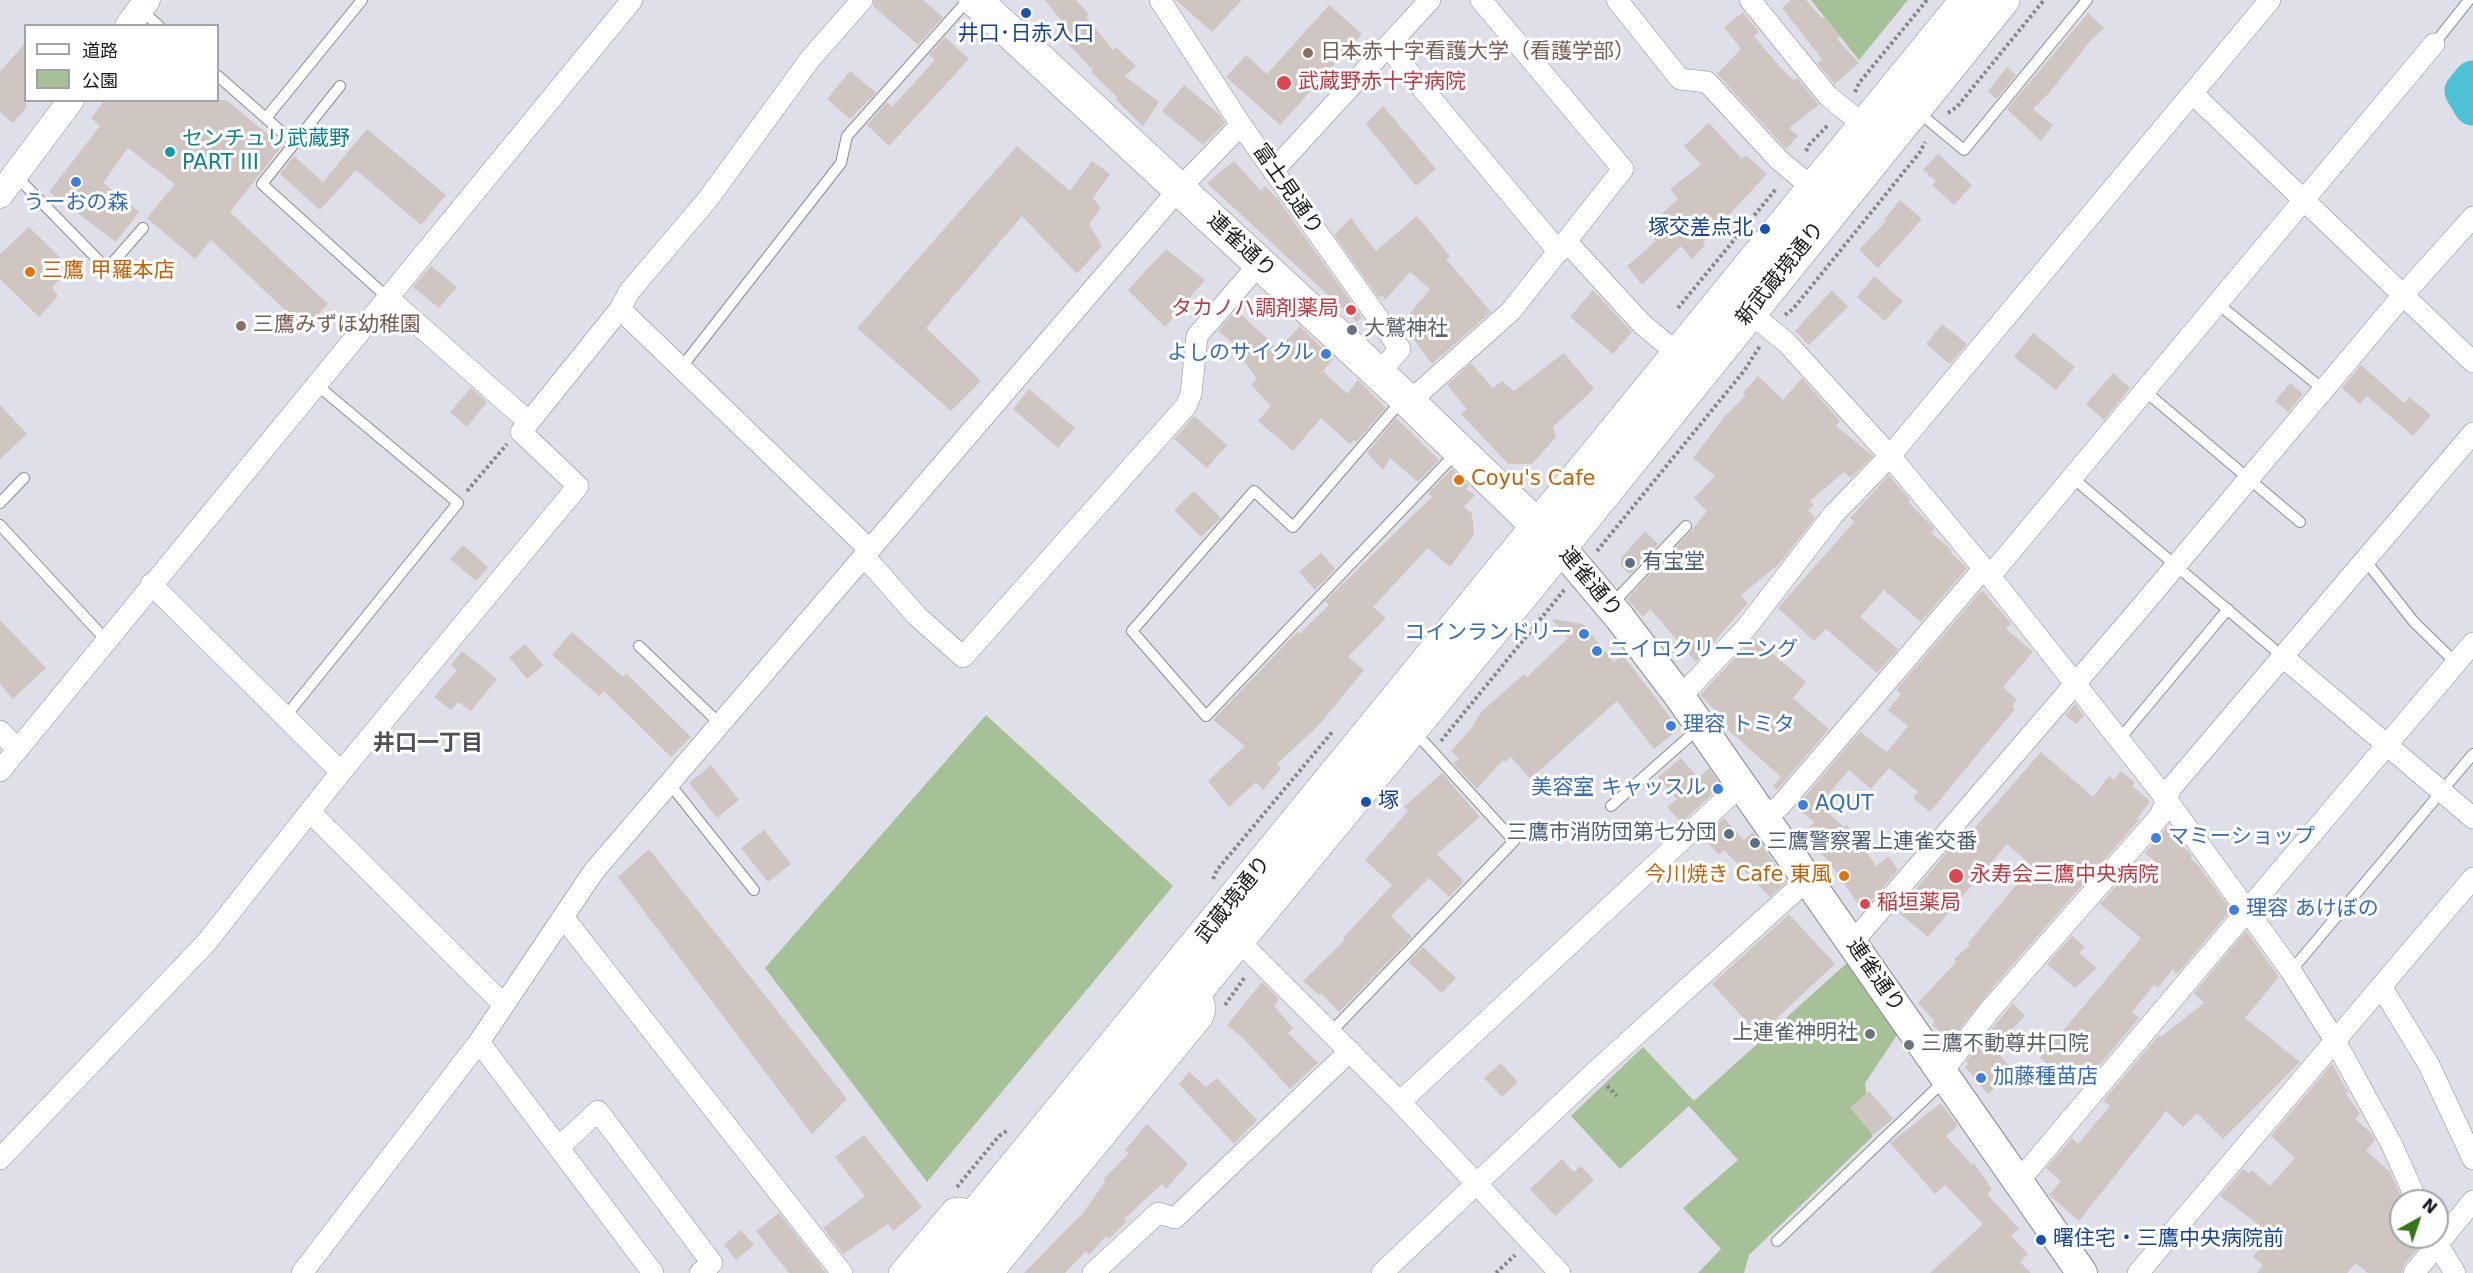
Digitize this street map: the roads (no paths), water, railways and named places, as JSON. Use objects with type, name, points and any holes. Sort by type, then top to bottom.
[{"type":"main road","name":"連雀通り","points":[[975,0],[1406,399],[1550,538],[1609,606],[1701,726],[2082,1273]]},
{"type":"main road","name":"新武蔵境通り","points":[[1550,538],[1679,355],[1967,0]]},
{"type":"main road","name":"新武蔵境通り","points":[[1550,538],[1757,324],[1922,120],[2003,0]]},
{"type":"main road","name":"武蔵境通り","points":[[964,1273],[1412,728],[1550,538]]},
{"type":"main road","name":"武蔵境通り","points":[[928,1273],[1550,538]]},
{"type":"street","points":[[0,771],[632,0]]},
{"type":"street","points":[[525,427],[620,309],[629,292],[708,199],[811,58],[862,0]]},
{"type":"street","name":"富士見通り","points":[[1160,0],[1240,125],[1400,349],[1378,374]]},
{"type":"street","points":[[1273,171],[1430,0]]},
{"type":"street","points":[[1406,399],[1511,311],[1623,169],[1480,0]]},
{"type":"street","points":[[1617,0],[1680,79],[1707,82],[1779,160],[1814,189]]},
{"type":"street","points":[[1750,0],[1828,96],[1865,126]]},
{"type":"street","points":[[1680,697],[1746,628],[1833,515],[1890,456],[2270,0]]},
{"type":"street","points":[[1765,817],[1780,806],[2073,478],[2434,44]]},
{"type":"street","points":[[1388,46],[1562,247],[1642,324],[1679,355]]},
{"type":"street","points":[[2192,93],[2306,199],[2473,362]]},
{"type":"street","points":[[0,195],[70,102]]},
{"type":"street","points":[[302,1273],[479,1042],[594,871],[1179,189],[1240,125]]},
{"type":"street","points":[[1852,943],[2176,565],[2404,294],[2473,217]]},
{"type":"street","points":[[620,309],[867,553],[917,616],[963,657],[1186,406],[1191,394],[1197,336],[1260,263]]},
{"type":"street","points":[[0,1160],[206,942],[311,813],[341,772],[578,486],[525,427],[388,298]]},
{"type":"street","points":[[1757,324],[1787,343],[1890,456],[1987,572],[2075,682],[2118,741],[2167,800],[2291,971],[2334,1039],[2391,1143],[2412,1189]]},
{"type":"street","points":[[1944,1075],[1989,1011],[2160,816],[2171,788],[2473,433]]},
{"type":"street","points":[[151,584],[341,772]]},
{"type":"street","points":[[2018,1182],[2248,912],[2386,744],[2473,644]]},
{"type":"street","points":[[2282,656],[2473,818]]},
{"type":"street","points":[[0,731],[18,750]]},
{"type":"street","points":[[1400,1102],[1719,805],[1743,786]]},
{"type":"street","points":[[311,813],[504,1005]]},
{"type":"street","points":[[1382,1273],[1479,1184],[1595,1072],[1808,880]]},
{"type":"street","points":[[2138,1273],[2334,1039],[2472,882]]},
{"type":"street","points":[[563,917],[842,1273]]},
{"type":"street","points":[[1238,940],[1400,1102],[1560,1273]]},
{"type":"street","points":[[993,1273],[1203,1017],[1205,1009],[1200,986]]},
{"type":"street","points":[[2381,986],[2429,1065],[2473,1159]]},
{"type":"street","points":[[479,1042],[653,1273]]},
{"type":"street","points":[[1093,1273],[1158,1213],[1174,1218],[1350,1052]]},
{"type":"street","points":[[559,1147],[598,1111],[712,1263],[700,1273]]},
{"type":"street","points":[[2449,1226],[2473,1201]]},
{"type":"street","points":[[899,1273],[953,1209],[960,1208],[977,1214]]},
{"type":"street","points":[[2414,1273],[2430,1249]]},
{"type":"street","points":[[2440,1249],[2455,1273]]},
{"type":"lane","points":[[266,118],[362,0]]},
{"type":"lane","points":[[681,368],[841,163],[847,136],[968,0]]},
{"type":"lane","points":[[1922,120],[1964,150],[2087,0]]},
{"type":"lane","points":[[2434,44],[2469,0]]},
{"type":"lane","points":[[219,77],[293,142]]},
{"type":"lane","points":[[340,86],[293,142],[262,184],[388,298]]},
{"type":"lane","points":[[15,175],[107,269],[143,228]]},
{"type":"lane","points":[[2218,304],[2324,390]]},
{"type":"lane","points":[[285,717],[458,503],[316,384]]},
{"type":"lane","points":[[2146,392],[2300,522]]},
{"type":"lane","points":[[1406,399],[1293,527],[1254,491],[1132,631],[1206,716],[1459,449]]},
{"type":"lane","points":[[0,503],[24,478]]},
{"type":"lane","points":[[2073,478],[2282,656]]},
{"type":"lane","points":[[0,525],[106,640]]},
{"type":"lane","points":[[1609,606],[1686,526]]},
{"type":"lane","points":[[2365,560],[2414,622],[2456,663]]},
{"type":"lane","points":[[2118,741],[2228,609]]},
{"type":"lane","points":[[639,646],[720,724]]},
{"type":"lane","points":[[1611,806],[1701,726]]},
{"type":"lane","points":[[1332,1032],[1514,841],[1412,728]]},
{"type":"lane","points":[[2291,971],[2473,754]]},
{"type":"lane","points":[[669,783],[754,890]]},
{"type":"lane","points":[[1777,1241],[1944,1075]]},
{"type":"waterway","points":[[2473,80],[2464,91],[2473,106]]},
{"type":"place","name":"井口･日赤入口","points":[[1026,13]]},
{"type":"place","name":"日本赤十字看護大学（看護学部）","points":[[1308,53]]},
{"type":"place","name":"武蔵野赤十字病院","points":[[1284,83]]},
{"type":"place","name":"センチュリ武蔵野 PART III","points":[[170,152]]},
{"type":"place","name":"うーおの森","points":[[76,182]]},
{"type":"place","name":"塚交差点北","points":[[1765,229]]},
{"type":"place","name":"三鷹 甲羅本店","points":[[30,272]]},
{"type":"place","name":"タカノハ調剤薬局","points":[[1351,310]]},
{"type":"place","name":"三鷹みずほ幼稚園","points":[[241,326]]},
{"type":"place","name":"大鷲神社","points":[[1352,330]]},
{"type":"place","name":"よしのサイクル","points":[[1326,354]]},
{"type":"place","name":"Coyu's Cafe","points":[[1459,480]]},
{"type":"place","name":"有宝堂","points":[[1630,563]]},
{"type":"place","name":"コインランドリー","points":[[1584,634]]},
{"type":"place","name":"ニイロクリーニング","points":[[1597,651]]},
{"type":"place","name":"理容 トミタ","points":[[1671,726]]},
{"type":"place","name":"美容室 キャッスル","points":[[1718,789]]},
{"type":"place","name":"塚","points":[[1366,802]]},
{"type":"place","name":"AQUT","points":[[1803,805]]},
{"type":"place","name":"三鷹市消防団第七分団","points":[[1729,834]]},
{"type":"place","name":"マミーショップ","points":[[2156,838]]},
{"type":"place","name":"三鷹警察署上連雀交番","points":[[1755,843]]},
{"type":"place","name":"今川焼き Cafe 東風","points":[[1844,876]]},
{"type":"place","name":"永寿会三鷹中央病院","points":[[1956,876]]},
{"type":"place","name":"稲垣薬局","points":[[1865,904]]},
{"type":"place","name":"理容 あけぼの","points":[[2234,910]]},
{"type":"place","name":"上連雀神明社","points":[[1870,1034]]},
{"type":"place","name":"三鷹不動尊井口院","points":[[1909,1045]]},
{"type":"place","name":"加藤種苗店","points":[[1981,1078]]},
{"type":"place","name":"曙住宅・三鷹中央病院前","points":[[2041,1240]]},
{"type":"district","name":"井口一丁目","points":[[428,744]]}]
